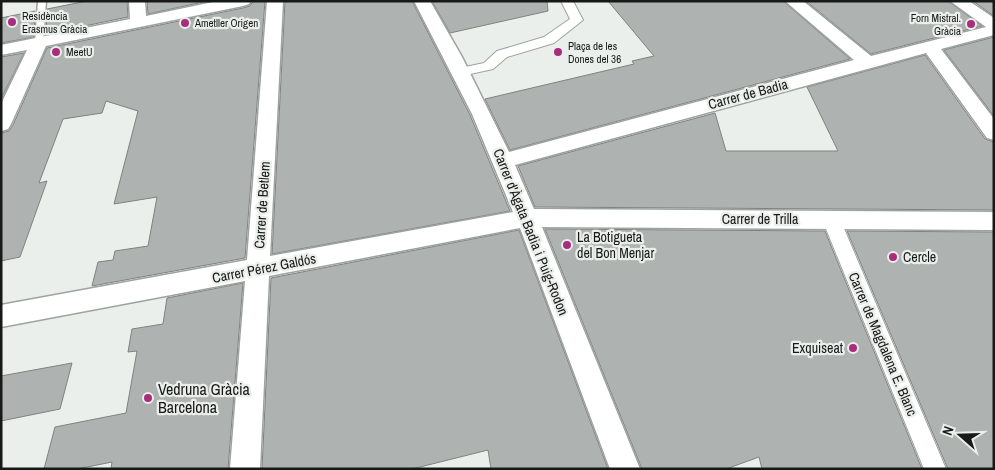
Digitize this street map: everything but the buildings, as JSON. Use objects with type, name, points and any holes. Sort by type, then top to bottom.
[{"type":"street","points":[[137,1],[138,23]]},
{"type":"street","points":[[1,50],[243,1]]},
{"type":"street","name":"Carrer de Betlem","points":[[245,469],[275,1]]},
{"type":"street","name":"Carrer d'Àgata Badia i Puig-Rodon","points":[[422,1],[461,72],[503,161],[624,469]]},
{"type":"street","points":[[461,72],[488,66],[502,54],[549,40],[577,20],[567,1]]},
{"type":"street","points":[[792,1],[868,62]]},
{"type":"street","points":[[958,1],[994,25]]},
{"type":"street","name":"Carrer de Badia","points":[[503,161],[868,62],[931,48],[994,30]]},
{"type":"street","points":[[1,124],[39,43]]},
{"type":"street","points":[[931,48],[994,133]]},
{"type":"street","name":"Carrer Pérez Galdós","points":[[1,316],[258,270],[527,218]]},
{"type":"street","name":"Carrer de Trilla","points":[[527,218],[994,221]]},
{"type":"street","name":"Carrer de Magdalena E. Blanc","points":[[831,219],[935,469]]},
{"type":"lane","points":[[39,43],[42,1]]},
{"type":"place","name":"Residència Erasmus Gràcia","points":[[12,22]]},
{"type":"place","name":"Ametller Origen","points":[[185,23]]},
{"type":"place","name":"Forn Mistral. Gràcia","points":[[971,24]]},
{"type":"place","name":"MeetU","points":[[56,52]]},
{"type":"place","name":"Plaça de les Dones del 36","points":[[558,52]]},
{"type":"place","name":"La Botigueta del Bon Menjar","points":[[567,245]]},
{"type":"place","name":"Cercle","points":[[893,257]]},
{"type":"place","name":"Exquiseat","points":[[853,348]]},
{"type":"place","name":"Vedruna Gràcia Barcelona","points":[[148,398]]}]
